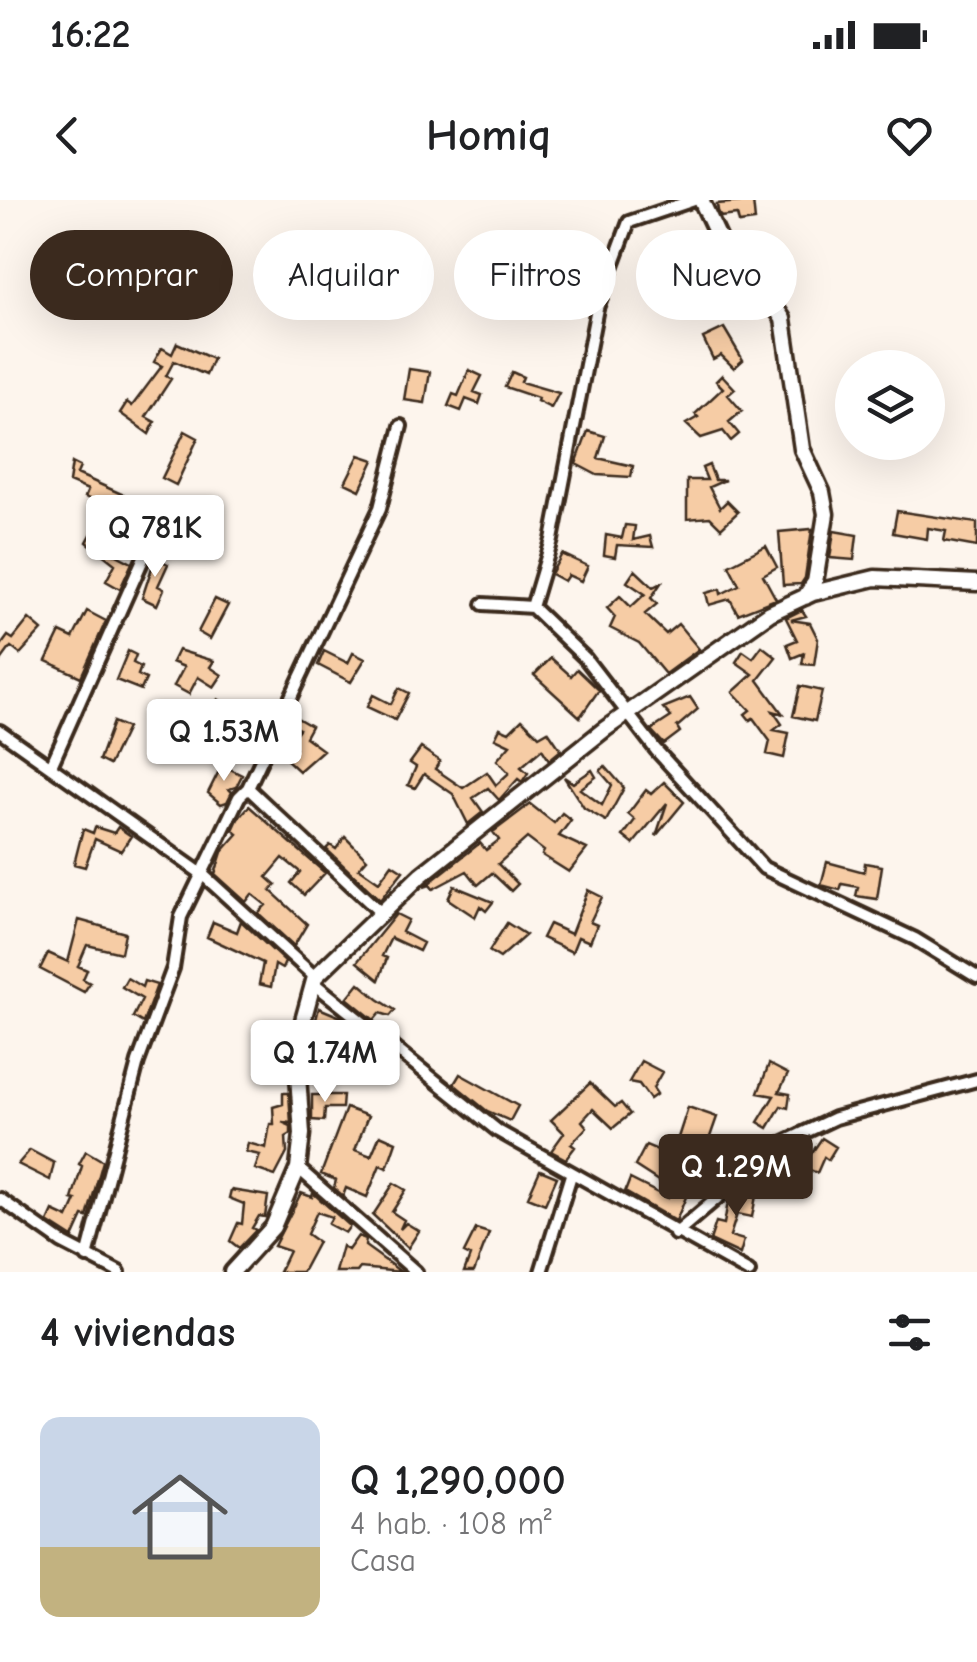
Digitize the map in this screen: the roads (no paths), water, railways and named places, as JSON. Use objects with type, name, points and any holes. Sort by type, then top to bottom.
[{"type":"main road","points":[[697,200],[725,251],[764,289],[783,319],[802,448],[822,492],[826,514],[815,582],[805,597]]},
{"type":"main road","points":[[232,1272],[272,1227],[298,1168],[302,1134],[296,1046],[316,982],[420,874],[628,714],[770,613],[805,597],[875,578],[977,583]]},
{"type":"street","points":[[532,608],[552,540],[596,308],[630,222],[697,200]]},
{"type":"street","points":[[87,1257],[138,1062],[173,968],[181,917],[248,788],[380,508],[401,426]]},
{"type":"street","points":[[51,766],[156,530]]},
{"type":"street","points":[[483,604],[532,608],[586,658],[628,714],[764,868],[915,938],[977,977]]},
{"type":"street","points":[[0,730],[202,874],[316,982],[498,1131],[553,1158],[571,1176],[749,1272]]},
{"type":"street","points":[[248,788],[381,913]]},
{"type":"street","points":[[675,1234],[782,1143],[835,1118],[977,1080]]},
{"type":"street","points":[[298,1168],[416,1272]]},
{"type":"street","points":[[541,1272],[571,1176]]},
{"type":"street","points":[[0,1198],[87,1257],[119,1272]]}]
